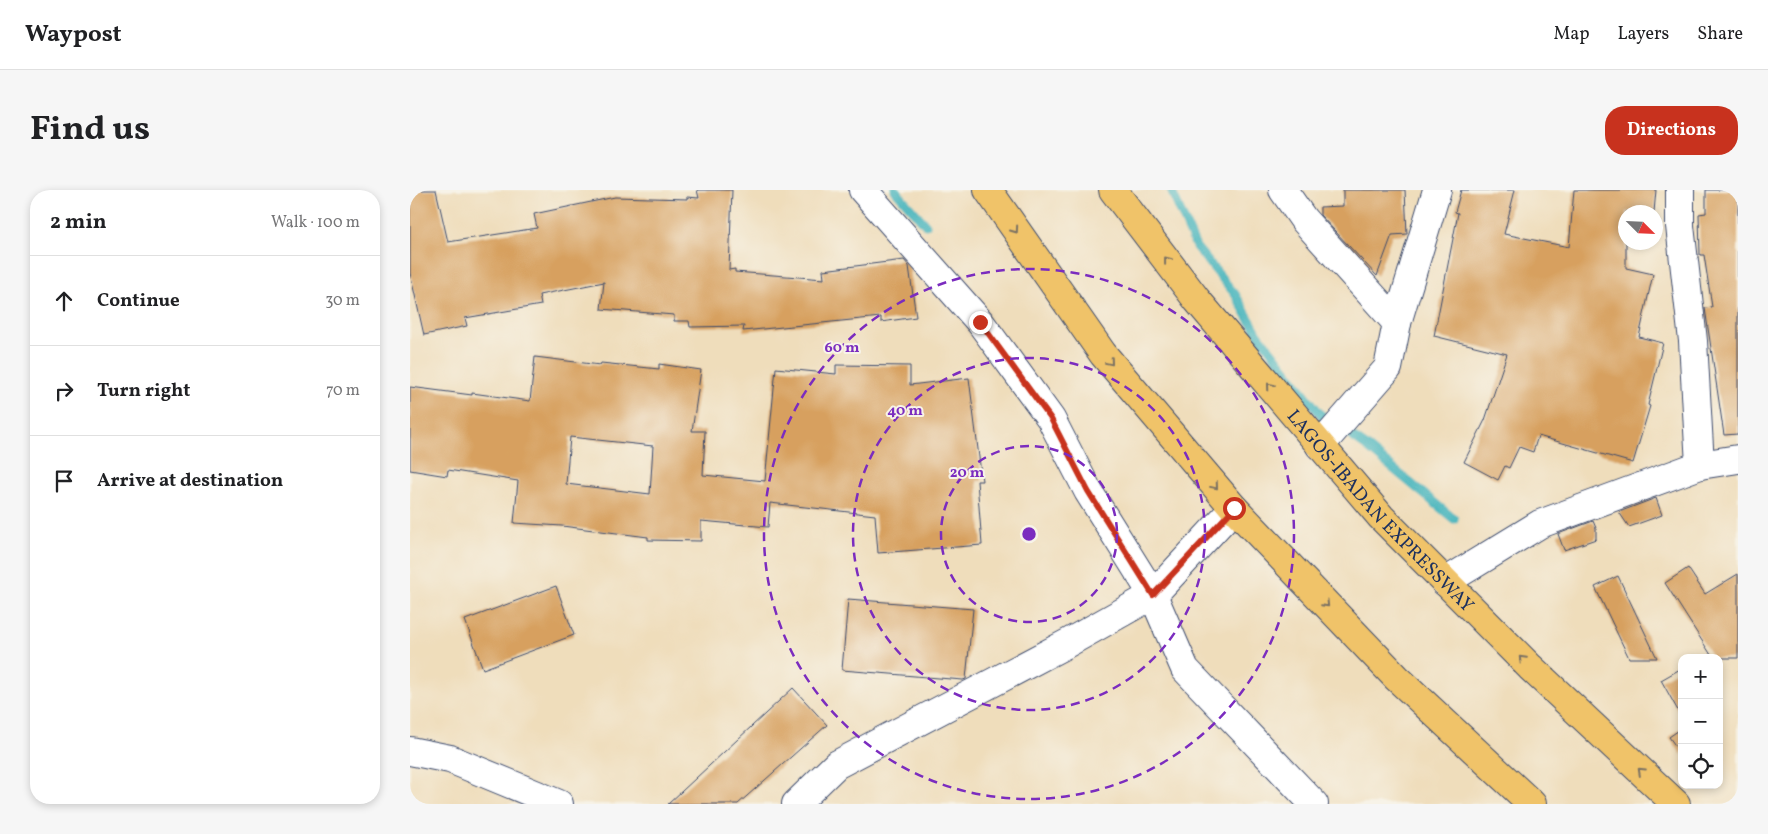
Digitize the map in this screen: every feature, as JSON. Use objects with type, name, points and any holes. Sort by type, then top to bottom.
[{"type":"highway","points":[[988,190],[1102,354],[1234,508],[1397,678],[1532,804]]},
{"type":"highway","name":"LAGOS-IBADAN EXPRESSWAY","points":[[1113,190],[1198,300],[1381,517],[1530,667],[1676,804]]},
{"type":"street","points":[[863,190],[980,322],[1051,419],[1088,491],[1153,595],[1185,669],[1314,804]]},
{"type":"street","points":[[1283,190],[1304,220],[1397,323]]},
{"type":"street","points":[[1320,446],[1388,368],[1397,323],[1437,190]]},
{"type":"street","points":[[1680,190],[1680,226],[1692,341],[1700,465]]},
{"type":"street","points":[[1445,582],[1540,524],[1700,465],[1738,459]]},
{"type":"street","points":[[796,804],[836,765],[1066,644],[1153,595],[1234,508]]},
{"type":"street","points":[[410,751],[450,759],[559,804]]},
{"type":"building","points":[[410,190],[436,190],[448,242],[537,228],[534,214],[615,197],[687,199],[687,197],[699,198],[697,190],[732,190],[729,270],[735,269],[735,272],[824,279],[823,270],[904,260],[909,266],[916,317],[881,322],[881,317],[743,331],[744,326],[690,327],[689,321],[674,321],[674,315],[601,309],[604,282],[539,295],[541,305],[465,318],[467,326],[424,335],[410,273]]},
{"type":"building","points":[[1343,190],[1405,190],[1407,234],[1392,235],[1377,276],[1320,215],[1320,207],[1343,206]]},
{"type":"building","points":[[1461,190],[1515,190],[1504,234],[1569,247],[1574,190],[1656,190],[1655,205],[1618,205],[1618,250],[1626,250],[1626,268],[1653,274],[1639,337],[1663,343],[1648,405],[1650,406],[1633,463],[1538,436],[1533,452],[1519,447],[1509,468],[1505,466],[1498,480],[1464,462],[1485,420],[1507,354],[1434,336],[1458,213],[1455,212]]},
{"type":"building","points":[[1706,190],[1738,190],[1738,434],[1724,435],[1705,308],[1712,307],[1704,255],[1700,255],[1699,214],[1706,213]]},
{"type":"building","points":[[535,357],[600,365],[601,363],[659,369],[659,364],[701,370],[692,431],[705,431],[703,475],[765,481],[776,368],[836,374],[836,365],[910,366],[910,385],[969,378],[982,481],[977,481],[982,545],[878,553],[875,515],[770,503],[768,527],[701,521],[701,541],[648,540],[648,537],[562,526],[514,523],[518,481],[448,470],[447,476],[410,470],[410,387],[530,401]],"holes":[[[570,437],[653,446],[650,494],[566,484]]]},
{"type":"building","points":[[1656,498],[1662,515],[1629,527],[1619,512]]},
{"type":"building","points":[[1593,521],[1596,528],[1596,539],[1564,550],[1558,534]]},
{"type":"building","points":[[1688,568],[1705,594],[1738,574],[1738,658],[1723,658],[1723,654],[1710,654],[1665,583]]},
{"type":"building","points":[[1618,576],[1657,658],[1629,658],[1595,587]]},
{"type":"building","points":[[556,586],[574,635],[483,669],[465,620]]},
{"type":"building","points":[[848,599],[973,609],[966,679],[842,670]]},
{"type":"building","points":[[1678,670],[1678,711],[1661,680]]},
{"type":"building","points":[[793,688],[827,725],[738,804],[668,804]]},
{"type":"building","points":[[1678,731],[1678,749],[1669,737]]},
{"type":"waterway","points":[[895,190],[926,225]]},
{"type":"waterway","points":[[1171,190],[1196,247],[1235,294],[1258,334],[1321,415],[1367,447],[1454,519]]},
{"type":"route","points":[[980,322],[1051,419],[1088,491],[1153,595],[1234,508]]}]
